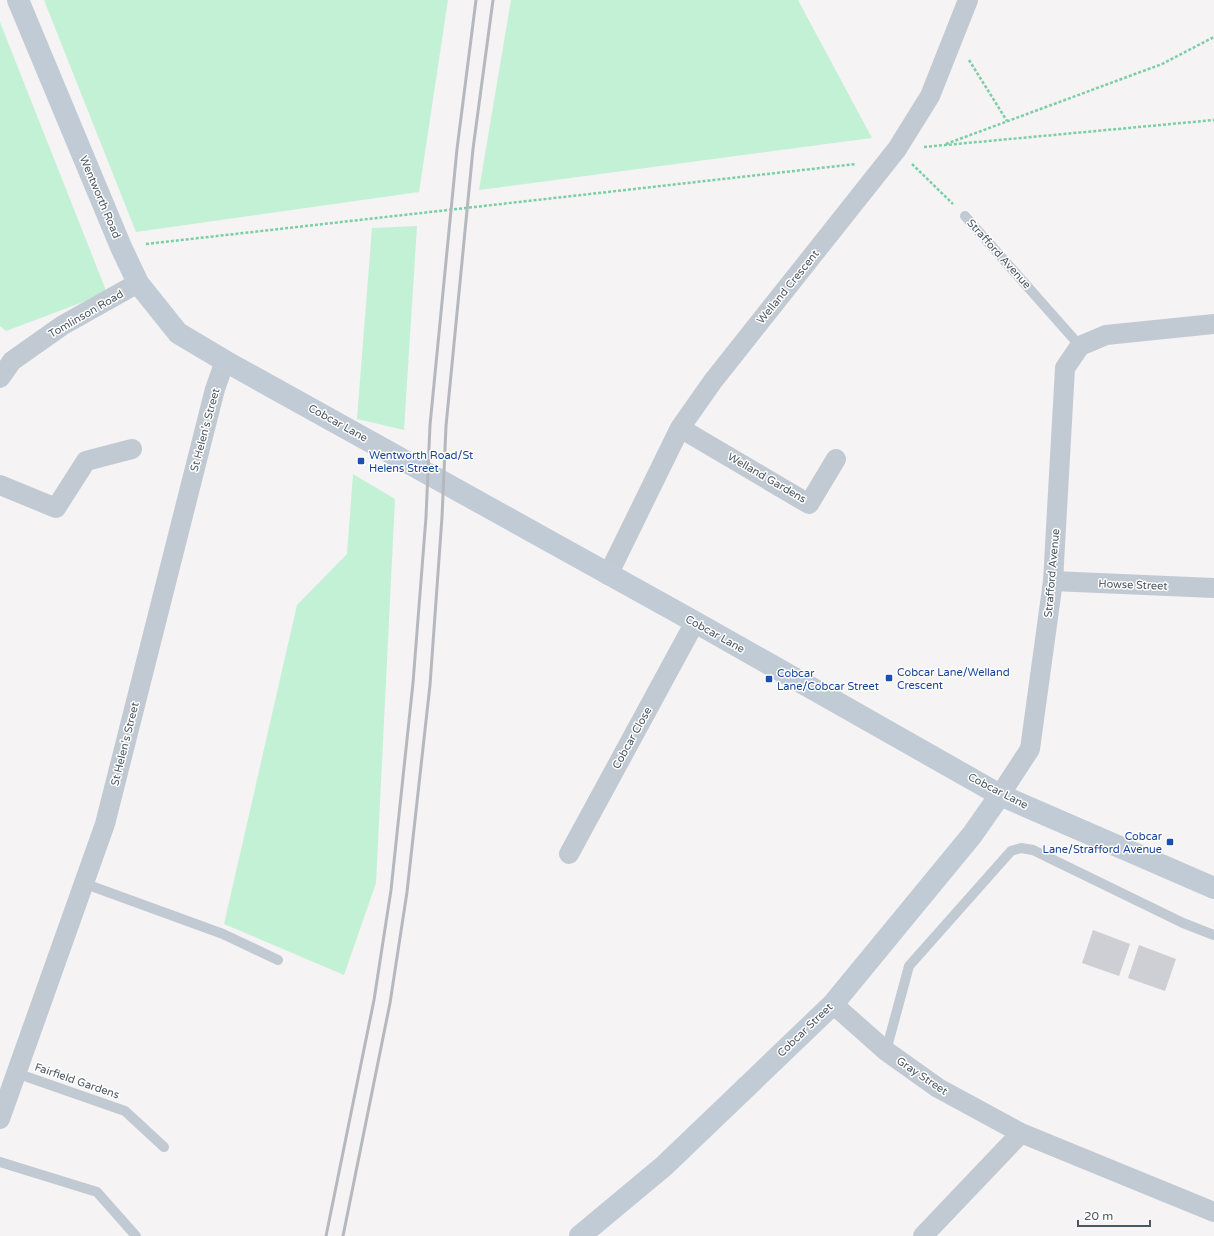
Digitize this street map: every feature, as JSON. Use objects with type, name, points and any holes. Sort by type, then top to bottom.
[{"type":"street","name":"Wentworth Road","points":[[18,0],[121,247],[138,283],[178,333],[225,361]]},
{"type":"street","name":"Welland Crescent","points":[[608,575],[680,428],[713,381],[894,155],[930,96],[968,0]]},
{"type":"street","name":"Tomlinson Road","points":[[0,378],[6,356],[138,283]]},
{"type":"street","points":[[1080,346],[1106,335],[1214,324]]},
{"type":"street","name":"Strafford Avenue","points":[[1000,794],[1030,749],[1053,581],[1065,368],[1080,346]]},
{"type":"street","name":"Cobcar Lane","points":[[225,361],[695,622],[1000,794],[1214,888]]},
{"type":"street","name":"St Helen's Street","points":[[0,1119],[105,824],[215,388],[225,361]]},
{"type":"street","name":"Welland Gardens","points":[[680,428],[809,504],[836,459]]},
{"type":"street","points":[[0,485],[56,508],[86,461],[132,449]]},
{"type":"street","name":"Howse Street","points":[[1053,581],[1214,588]]},
{"type":"street","name":"Cobcar Close","points":[[569,854],[695,622]]},
{"type":"street","name":"Cobcar Street","points":[[580,1236],[664,1166],[833,1004],[972,835],[1000,794]]},
{"type":"street","name":"Gray Street","points":[[833,1004],[886,1051],[938,1088],[1021,1133],[1214,1212]]},
{"type":"street","points":[[923,1236],[1021,1133]]},
{"type":"lane","name":"Strafford Avenue","points":[[965,216],[1080,346]]},
{"type":"lane","points":[[886,1051],[909,966],[1012,851],[1021,848],[1033,850],[1182,923],[1214,935]]},
{"type":"lane","points":[[83,883],[223,934],[278,960]]},
{"type":"lane","name":"Fairfield Gardens","points":[[16,1073],[125,1110],[164,1147]]},
{"type":"lane","points":[[0,1162],[97,1192],[136,1236]]},
{"type":"path","points":[[942,145],[1162,64],[1214,37]]},
{"type":"path","points":[[949,49],[968,60],[1007,121]]},
{"type":"path","points":[[121,247],[894,155],[942,145],[1214,120]]},
{"type":"path","points":[[894,155],[965,216]]},
{"type":"green space","points":[[44,0],[448,0],[419,192],[136,232]]},
{"type":"green space","points":[[511,0],[798,0],[872,138],[479,190]]},
{"type":"green space","points":[[0,22],[107,293],[6,331],[0,326]]},
{"type":"green space","points":[[417,226],[404,430],[357,419],[372,228]]},
{"type":"green space","points":[[353,474],[395,499],[376,883],[344,975],[224,924],[297,605],[347,554]]},
{"type":"building","points":[[1093,930],[1130,944],[1119,976],[1082,963]]},
{"type":"building","points":[[1139,945],[1176,959],[1165,991],[1128,978]]},
{"type":"railway","points":[[326,1236],[374,1000],[391,890],[413,683],[426,517],[430,425],[457,149],[476,0]]},
{"type":"railway","points":[[343,1236],[390,1003],[407,892],[430,685],[442,517],[446,426],[473,149],[493,0]]},
{"type":"place","name":"Wentworth Road/St Helens Street","points":[[361,461]]},
{"type":"place","name":"Cobcar Lane/Welland Crescent","points":[[889,678]]},
{"type":"place","name":"Cobcar Lane/Cobcar Street","points":[[769,679]]},
{"type":"place","name":"Cobcar Lane/Strafford Avenue","points":[[1170,842]]}]
